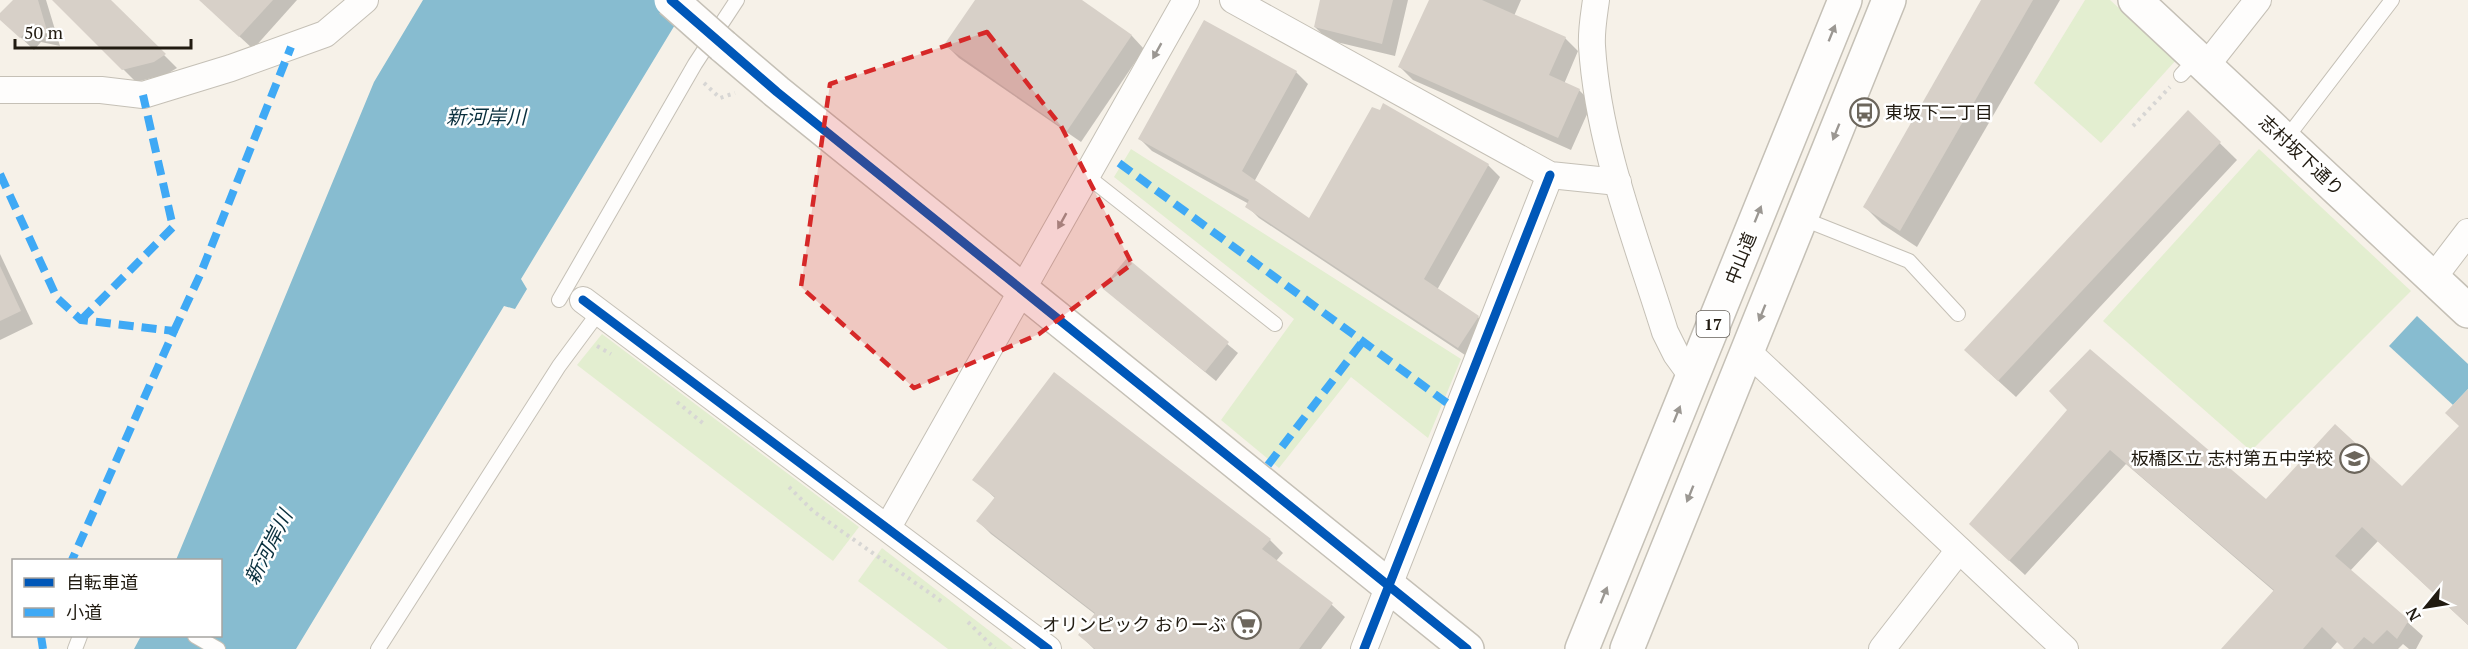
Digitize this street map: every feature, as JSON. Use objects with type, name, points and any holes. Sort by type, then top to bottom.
[{"type":"main road","points":[[671,0],[777,92],[1467,649]]},
{"type":"main road","name":"中山道","points":[[1582,649],[1845,0]]},
{"type":"main road","name":"17","points":[[1627,649],[1889,0]]},
{"type":"main road","name":"志村坂下通り","points":[[2135,0],[2195,67],[2285,140],[2468,311]]},
{"type":"street","points":[[0,90],[101,90],[143,95],[231,68],[325,34],[365,0]]},
{"type":"street","points":[[888,527],[1186,0]]},
{"type":"street","points":[[1233,0],[1550,175],[1618,182]]},
{"type":"street","points":[[1596,0],[1592,44],[1598,100],[1618,182],[1665,332],[1676,354],[1692,376]]},
{"type":"street","points":[[2195,67],[2258,0]]},
{"type":"street","points":[[1364,649],[1550,175]]},
{"type":"street","points":[[2433,278],[2468,232]]},
{"type":"street","points":[[577,300],[888,527],[1048,649]]},
{"type":"street","points":[[1747,351],[2065,649]]},
{"type":"street","points":[[1882,649],[1959,550]]},
{"type":"lane","points":[[378,649],[559,366],[577,300],[695,64],[737,0]]},
{"type":"lane","points":[[2285,140],[2392,0]]},
{"type":"lane","points":[[1087,177],[1275,324]]},
{"type":"lane","points":[[1801,218],[1909,261],[1958,314]]},
{"type":"lane","points":[[197,637],[218,649]]},
{"type":"path","points":[[2133,126],[2195,67]]},
{"type":"highlighted area","points":[[987,32],[1061,126],[1132,264],[1039,334],[914,388],[801,287],[830,84]]},
{"type":"green space","points":[[2085,0],[2110,0],[2176,60],[2101,143],[2034,83]]},
{"type":"green space","points":[[1131,149],[1461,359],[1428,438],[1351,377],[1279,468],[1221,420],[1294,319],[1114,177]]},
{"type":"green space","points":[[2259,149],[2411,291],[2251,451],[2103,321]]},
{"type":"green space","points":[[602,334],[859,527],[833,561],[577,365]]},
{"type":"green space","points":[[882,548],[1013,649],[948,649],[858,581]]},
{"type":"water","name":"新河岸川","points":[[423,0],[690,0],[521,279],[527,289],[515,309],[504,306],[296,649],[134,649],[140,637],[222,637],[222,559],[176,559],[374,82]]},
{"type":"water","points":[[2417,316],[2468,364],[2468,389],[2453,405],[2389,346]]},
{"type":"building","points":[[13,0],[38,0],[48,34],[28,30],[20,38],[0,20],[0,13]]},
{"type":"building","points":[[52,0],[111,0],[166,54],[154,62],[122,70]]},
{"type":"building","points":[[199,0],[273,0],[239,37]]},
{"type":"building","points":[[975,0],[1082,0],[1132,35],[1067,131],[944,45]]},
{"type":"building","points":[[1320,0],[1393,0],[1382,44],[1314,27]]},
{"type":"building","points":[[1429,0],[1482,0],[1566,37],[1549,75],[1580,89],[1558,138],[1398,67]]},
{"type":"building","points":[[1981,0],[2033,0],[1900,231],[1863,207]]},
{"type":"building","points":[[1204,20],[1297,71],[1242,171],[1309,218],[1372,107],[1380,110],[1383,103],[1489,164],[1424,279],[1479,316],[1458,348],[1245,207],[1249,200],[1138,139]]},
{"type":"building","points":[[2188,110],[2221,142],[1998,381],[1964,350]]},
{"type":"building","points":[[1127,258],[1229,342],[1205,372],[1102,288]]},
{"type":"building","points":[[0,266],[21,311],[0,321]]},
{"type":"building","points":[[2090,349],[2266,499],[2335,424],[2402,486],[2459,426],[2445,413],[2468,389],[2468,625],[2362,527],[2335,556],[2409,620],[2397,639],[2387,630],[2373,644],[2364,637],[2353,649],[2344,649],[2322,627],[2303,649],[2221,649],[2274,590],[2110,450],[2009,561],[1969,524],[2067,410],[2049,391]]},
{"type":"building","points":[[1054,372],[1271,539],[1262,549],[1333,603],[1299,649],[1095,649],[1078,635],[1095,613],[976,521],[995,497],[972,480]]},
{"type":"marked path","points":[[174,331],[200,275],[291,47]]},
{"type":"marked path","points":[[81,320],[173,227],[143,95]]},
{"type":"marked path","points":[[1119,163],[1458,411]]},
{"type":"marked path","points":[[0,174],[57,298],[81,320],[174,331],[72,559]]},
{"type":"marked path","points":[[1268,465],[1363,341]]},
{"type":"marked path","points":[[41,637],[43,649]]},
{"type":"cycle path","points":[[671,0],[777,92],[1467,649]]},
{"type":"cycle path","points":[[1364,649],[1550,175]]},
{"type":"cycle path","points":[[583,300],[1048,649]]},
{"type":"place","name":"東坂下二丁目","points":[[1864,112]]},
{"type":"place","name":"板橋区立 志村第五中学校","points":[[2354,458]]},
{"type":"place","name":"オリンピック おりーぶ","points":[[1247,624]]}]
